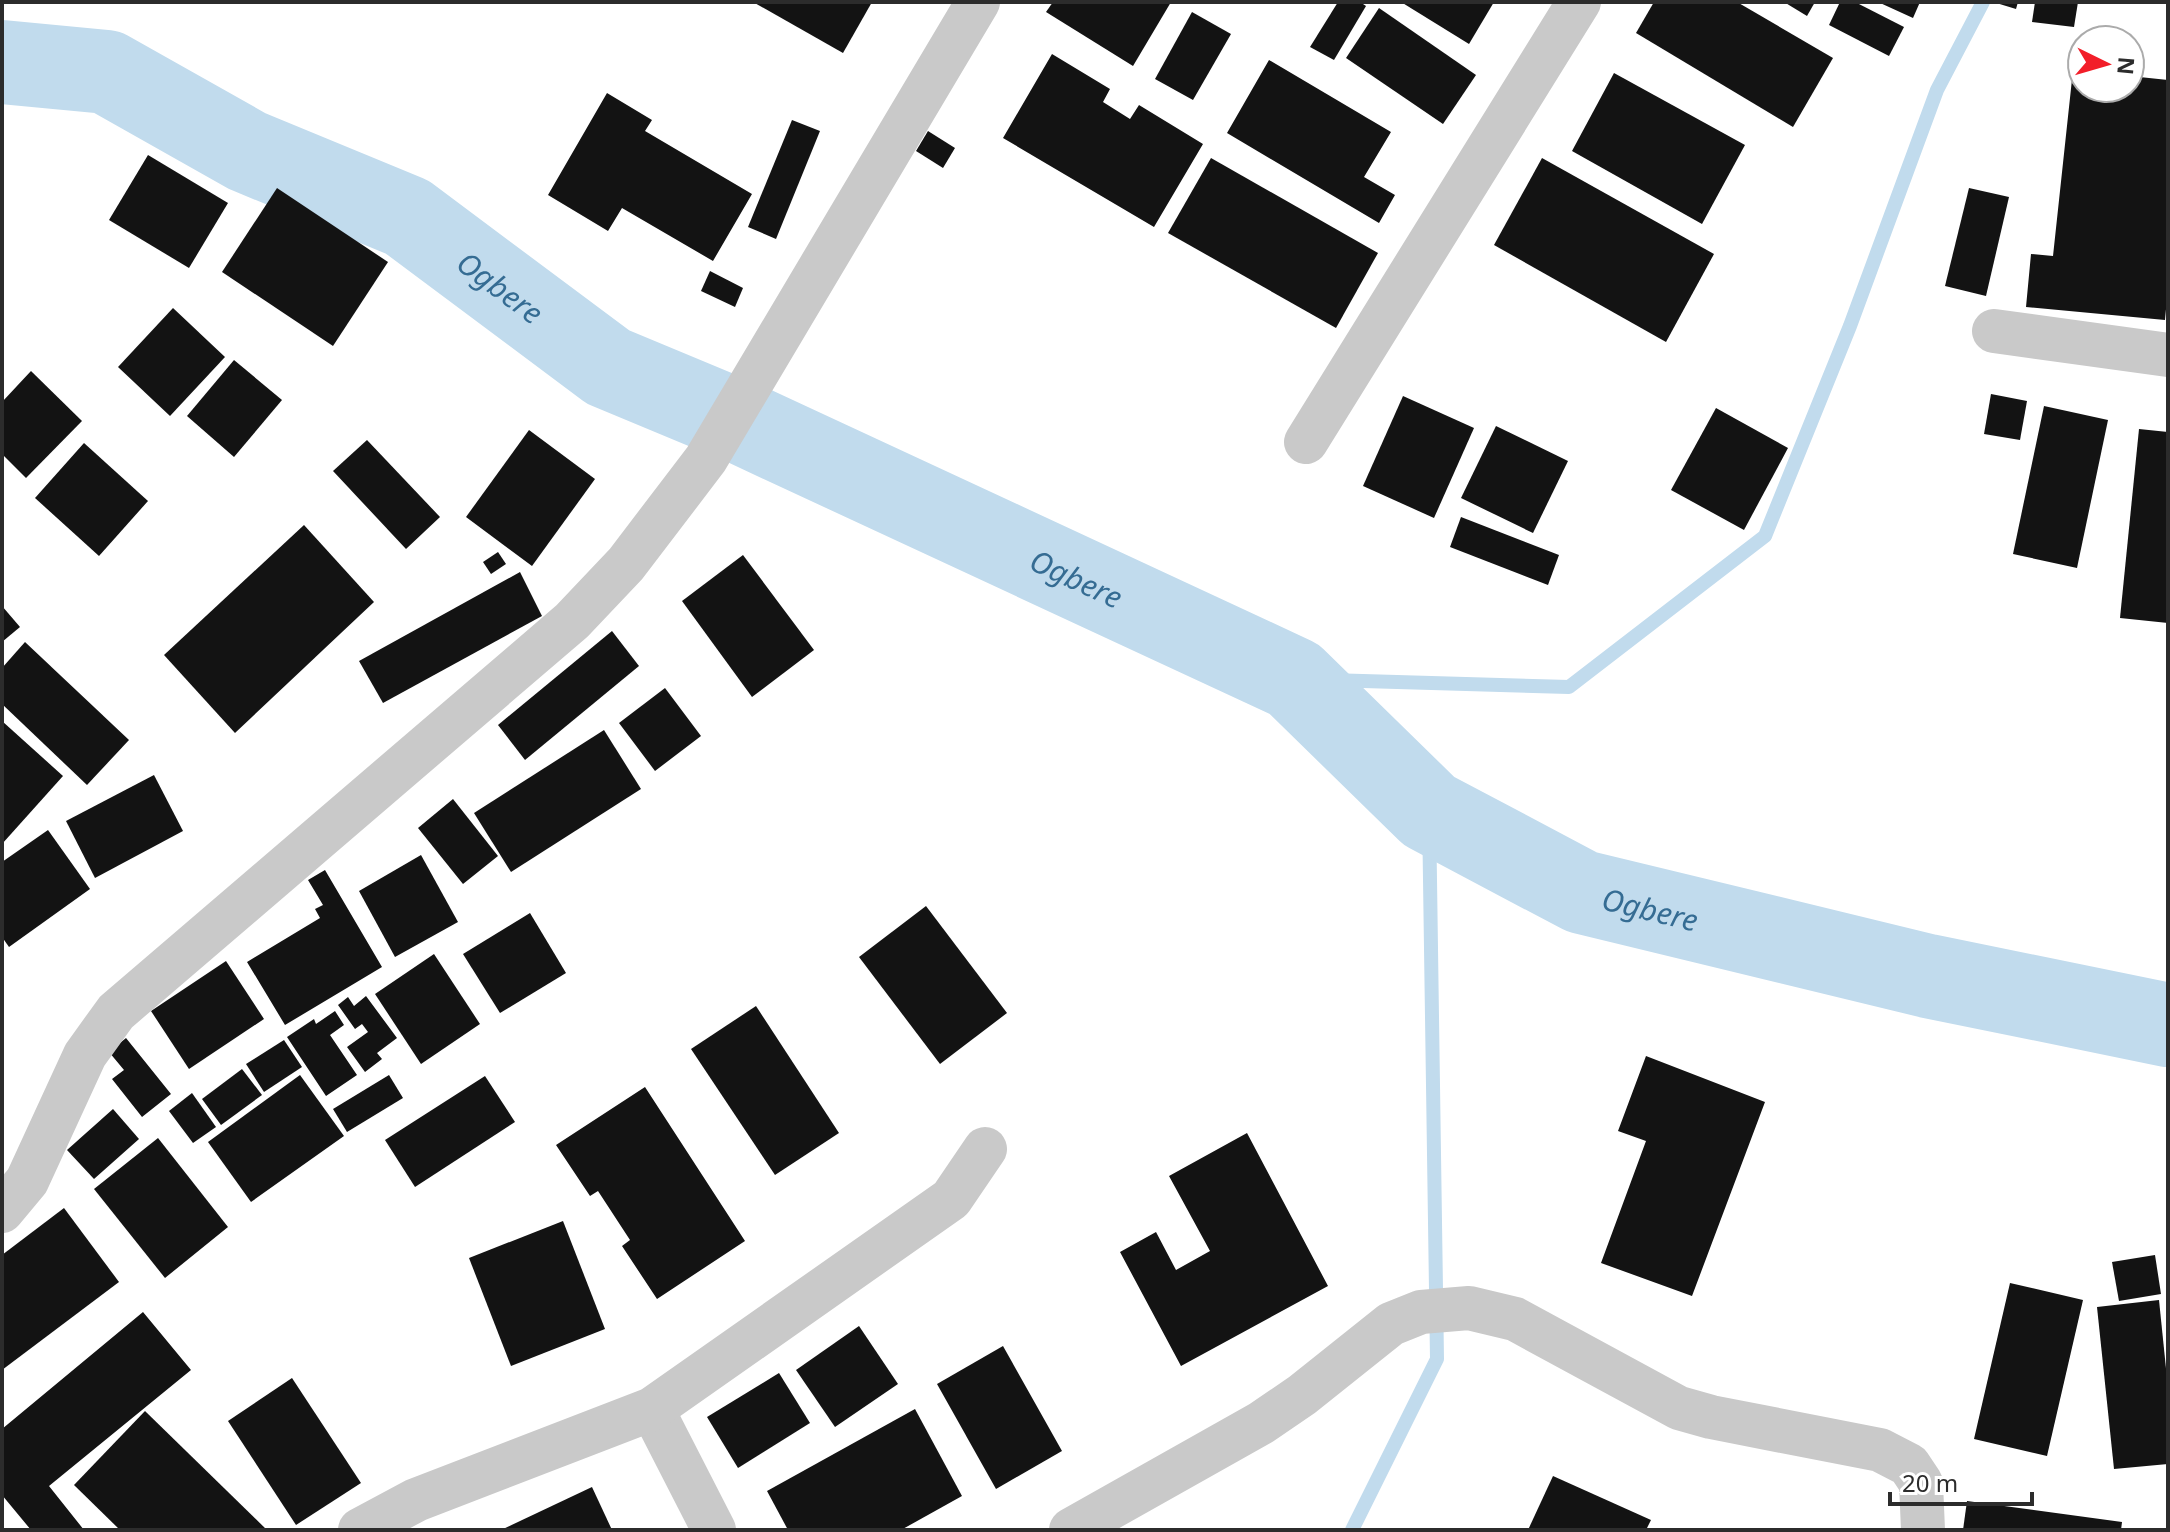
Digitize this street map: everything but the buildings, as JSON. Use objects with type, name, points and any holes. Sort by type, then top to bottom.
[{"type":"street","points":[[2,1211],[27,1181],[85,1055],[116,1012],[572,621],[626,564],[706,459],[978,2]]},
{"type":"street","points":[[1306,442],[1579,2]]},
{"type":"street","points":[[1994,331],[2168,355]]},
{"type":"street","points":[[360,1530],[416,1500],[652,1409],[951,1199],[985,1149]]},
{"type":"street","points":[[1071,1530],[1261,1423],[1302,1395],[1391,1324],[1421,1312],[1469,1308],[1515,1319],[1679,1408],[1880,1450],[1909,1465],[1921,1483],[1923,1530]]},
{"type":"street","points":[[652,1409],[714,1530]]},
{"type":"waterway","points":[[1294,679],[1569,687],[1765,536],[1850,326],[1937,90],[1983,2]]},
{"type":"waterway","name":"Ogbere","points":[[2,62],[107,72],[247,151],[407,217],[608,367],[745,424],[1294,679],[1429,811],[1582,892],[1928,976],[2168,1025]]},
{"type":"waterway","points":[[1352,1530],[1437,1359],[1429,811]]}]
